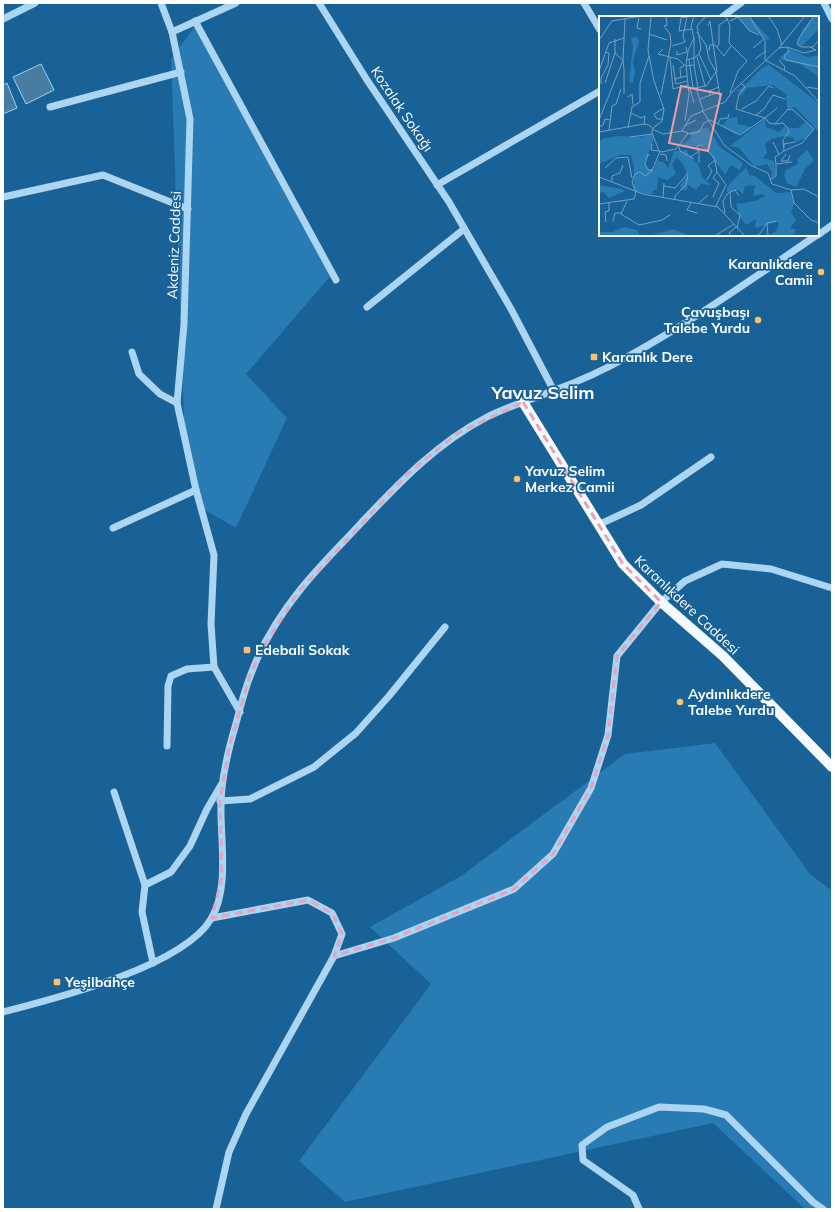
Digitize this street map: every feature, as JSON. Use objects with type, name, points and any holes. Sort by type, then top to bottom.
[{"type":"main road","name":"Karanlıkdere Caddesi","points":[[523,402],[623,564],[661,602],[723,656],[832,767]]},
{"type":"street","points":[[3,20],[35,3]]},
{"type":"street","name":"Akdeniz Caddesi","points":[[161,3],[172,32],[190,119],[184,324],[177,403],[196,490],[214,555],[211,624],[214,667]]},
{"type":"street","points":[[172,32],[236,3]]},
{"type":"street","name":"Kozalak Sokağı","points":[[319,3],[367,80],[437,184],[510,309],[554,391]]},
{"type":"street","points":[[584,3],[599,28]]},
{"type":"street","points":[[723,16],[741,3]]},
{"type":"street","points":[[824,3],[832,19]]},
{"type":"street","points":[[196,21],[336,280]]},
{"type":"street","points":[[50,107],[180,72]]},
{"type":"street","points":[[437,184],[599,92]]},
{"type":"street","points":[[3,197],[104,175],[188,209]]},
{"type":"street","points":[[819,234],[832,225]]},
{"type":"street","points":[[367,307],[464,229]]},
{"type":"street","points":[[3,1012],[94,986],[153,963],[172,954],[190,942],[212,918],[219,898],[222,877],[220,801],[229,748],[250,675],[265,644],[291,602],[320,566],[411,471],[435,450],[458,433],[489,415],[584,379],[627,358],[703,312],[817,236]]},
{"type":"street","points":[[132,352],[139,374],[160,394],[177,403]]},
{"type":"street","points":[[598,525],[641,505],[711,457]]},
{"type":"street","points":[[113,528],[196,490]]},
{"type":"street","points":[[334,956],[394,938],[514,889],[553,854],[591,788],[608,734],[617,656],[661,602],[685,581],[722,564],[771,569],[832,588]]},
{"type":"street","points":[[220,801],[250,799],[314,767],[356,733],[389,696],[445,627]]},
{"type":"street","points":[[167,746],[168,686],[171,676],[187,670],[214,667],[240,712]]},
{"type":"street","points":[[145,885],[171,872],[190,846],[206,810],[224,781]]},
{"type":"street","points":[[114,792],[145,885],[142,912],[153,963]]},
{"type":"street","points":[[212,918],[308,900],[332,913],[342,934],[334,956],[246,1114],[229,1152],[216,1209]]},
{"type":"street","points":[[638,1209],[633,1195],[583,1160],[582,1145],[607,1127],[658,1107],[704,1109],[726,1115],[813,1202],[823,1209]]},
{"type":"highlighted area","points":[[523,402],[623,564],[661,602],[617,656],[608,735],[591,788],[553,854],[514,889],[394,938],[334,956],[342,934],[332,913],[308,900],[212,918],[222,877],[220,801],[229,748],[250,675],[265,644],[299,591],[320,566],[411,471],[458,433]]},
{"type":"shaded area","points":[[195,26],[334,272],[246,374],[287,418],[236,528],[198,506],[185,443],[171,59]]},
{"type":"shaded area","points":[[41,64],[54,90],[26,104],[13,77]]},
{"type":"shaded area","points":[[7,83],[17,108],[3,114],[3,85]]},
{"type":"shaded area","points":[[715,743],[810,874],[832,891],[832,1209],[805,1209],[713,1123],[345,1202],[299,1161],[431,984],[370,927],[461,876],[625,754]]},
{"type":"place","name":"Karanlıkdere Camii","points":[[821,272]]},
{"type":"place","name":"Çavuşbaşı Talebe Yurdu","points":[[758,320]]},
{"type":"place","name":"Karanlık Dere","points":[[594,357]]},
{"type":"place","name":"Yavuz Selim Merkez Camii","points":[[517,479]]},
{"type":"place","name":"Edebali Sokak","points":[[247,650]]},
{"type":"place","name":"Aydınlıkdere Talebe Yurdu","points":[[680,702]]},
{"type":"place","name":"Yeşilbahçe","points":[[57,982]]},
{"type":"district","name":"Yavuz Selim","points":[[543,393]]}]
